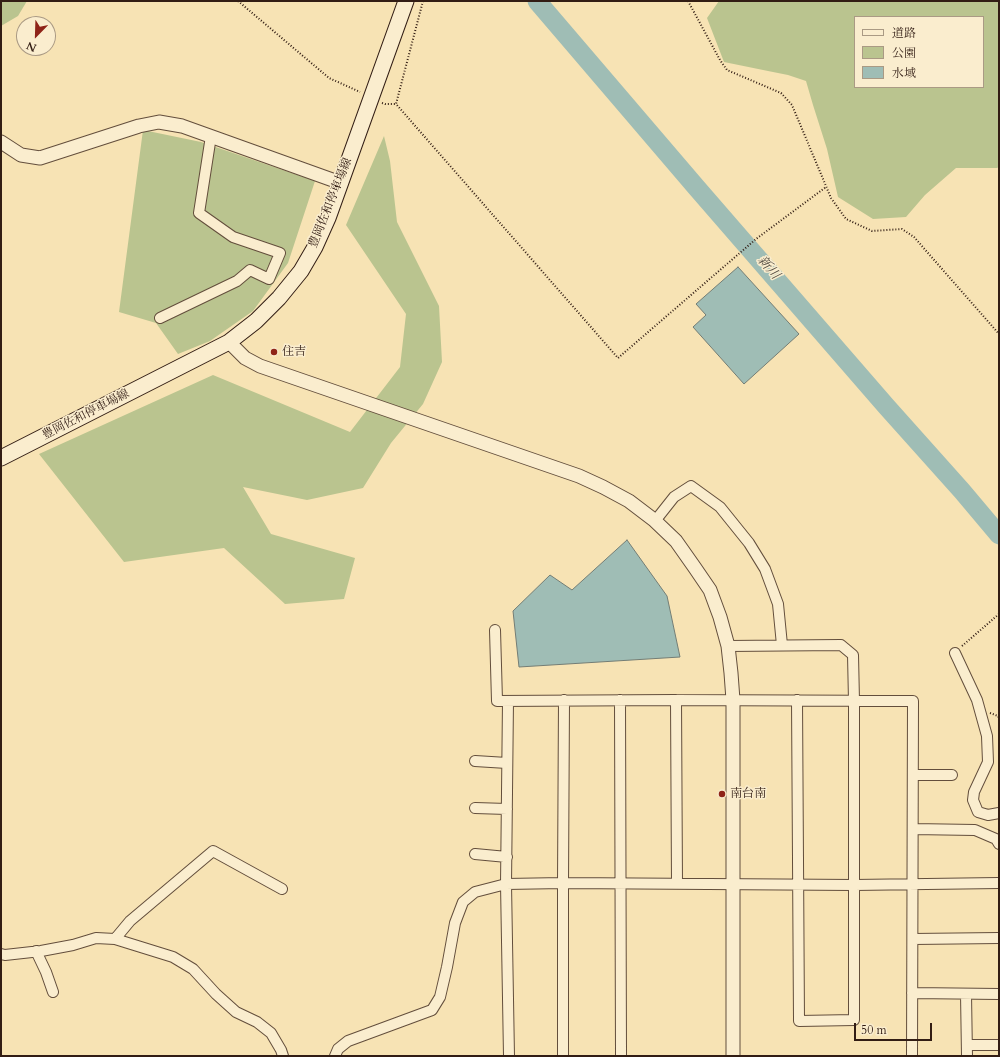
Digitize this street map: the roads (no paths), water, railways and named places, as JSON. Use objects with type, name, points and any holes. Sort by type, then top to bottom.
[{"type":"main road","name":"豊岡佐和停車場線","points":[[1,458],[229,342],[256,321],[279,298],[301,271],[315,247],[328,218],[406,1]]},
{"type":"street","points":[[1,142],[21,155],[40,158],[139,126],[159,122],[182,126],[341,183]]},
{"type":"street","points":[[160,318],[237,281],[250,270],[269,279],[280,253],[233,237],[199,213],[211,136]]},
{"type":"street","points":[[229,342],[245,358],[260,366],[578,476],[603,487],[629,501],[655,521],[676,541],[696,568],[710,590],[720,616],[728,646],[731,673],[733,700],[733,1056]]},
{"type":"street","points":[[655,521],[674,497],[691,486],[720,507],[749,543],[765,569],[778,604],[782,646]]},
{"type":"street","points":[[495,630],[497,701],[913,701],[912,1056]]},
{"type":"street","points":[[728,646],[841,645],[853,655],[854,1020],[799,1021],[797,700]]},
{"type":"street","points":[[955,653],[978,700],[987,736],[988,762],[974,792],[973,800],[978,812],[988,814],[999,813]]},
{"type":"street","points":[[563,1056],[564,700]]},
{"type":"street","points":[[620,700],[621,1056]]},
{"type":"street","points":[[676,700],[678,884]]},
{"type":"street","points":[[508,701],[506,884],[509,1056]]},
{"type":"street","points":[[475,761],[507,762]]},
{"type":"street","points":[[913,776],[952,775]]},
{"type":"street","points":[[475,808],[507,809]]},
{"type":"street","points":[[913,829],[974,830],[996,839],[999,844]]},
{"type":"street","points":[[115,939],[130,921],[213,851],[282,889]]},
{"type":"street","points":[[475,854],[506,857]]},
{"type":"street","points":[[335,1056],[338,1049],[348,1041],[432,1010],[440,997],[455,923],[463,902],[475,892],[506,884],[563,883],[854,885],[999,883]]},
{"type":"street","points":[[1,954],[5,955],[73,945],[96,938],[115,939],[173,956],[192,969],[236,1012],[257,1022],[271,1033],[283,1056]]},
{"type":"street","points":[[912,939],[999,938]]},
{"type":"street","points":[[36,951],[53,992]]},
{"type":"street","points":[[912,993],[999,994]]},
{"type":"street","points":[[966,994],[967,1056]]},
{"type":"street","points":[[967,1045],[999,1045]]},
{"type":"water","points":[[738,267],[799,334],[744,384],[693,327],[706,315],[696,304]]},
{"type":"water","points":[[627,540],[667,596],[680,657],[519,667],[513,611],[550,575],[572,590]]},
{"type":"waterway","name":"新川","points":[[537,1],[696,187],[999,535]]},
{"type":"place","name":"住吉","points":[[274,352]]},
{"type":"place","name":"南台南","points":[[722,794]]}]
